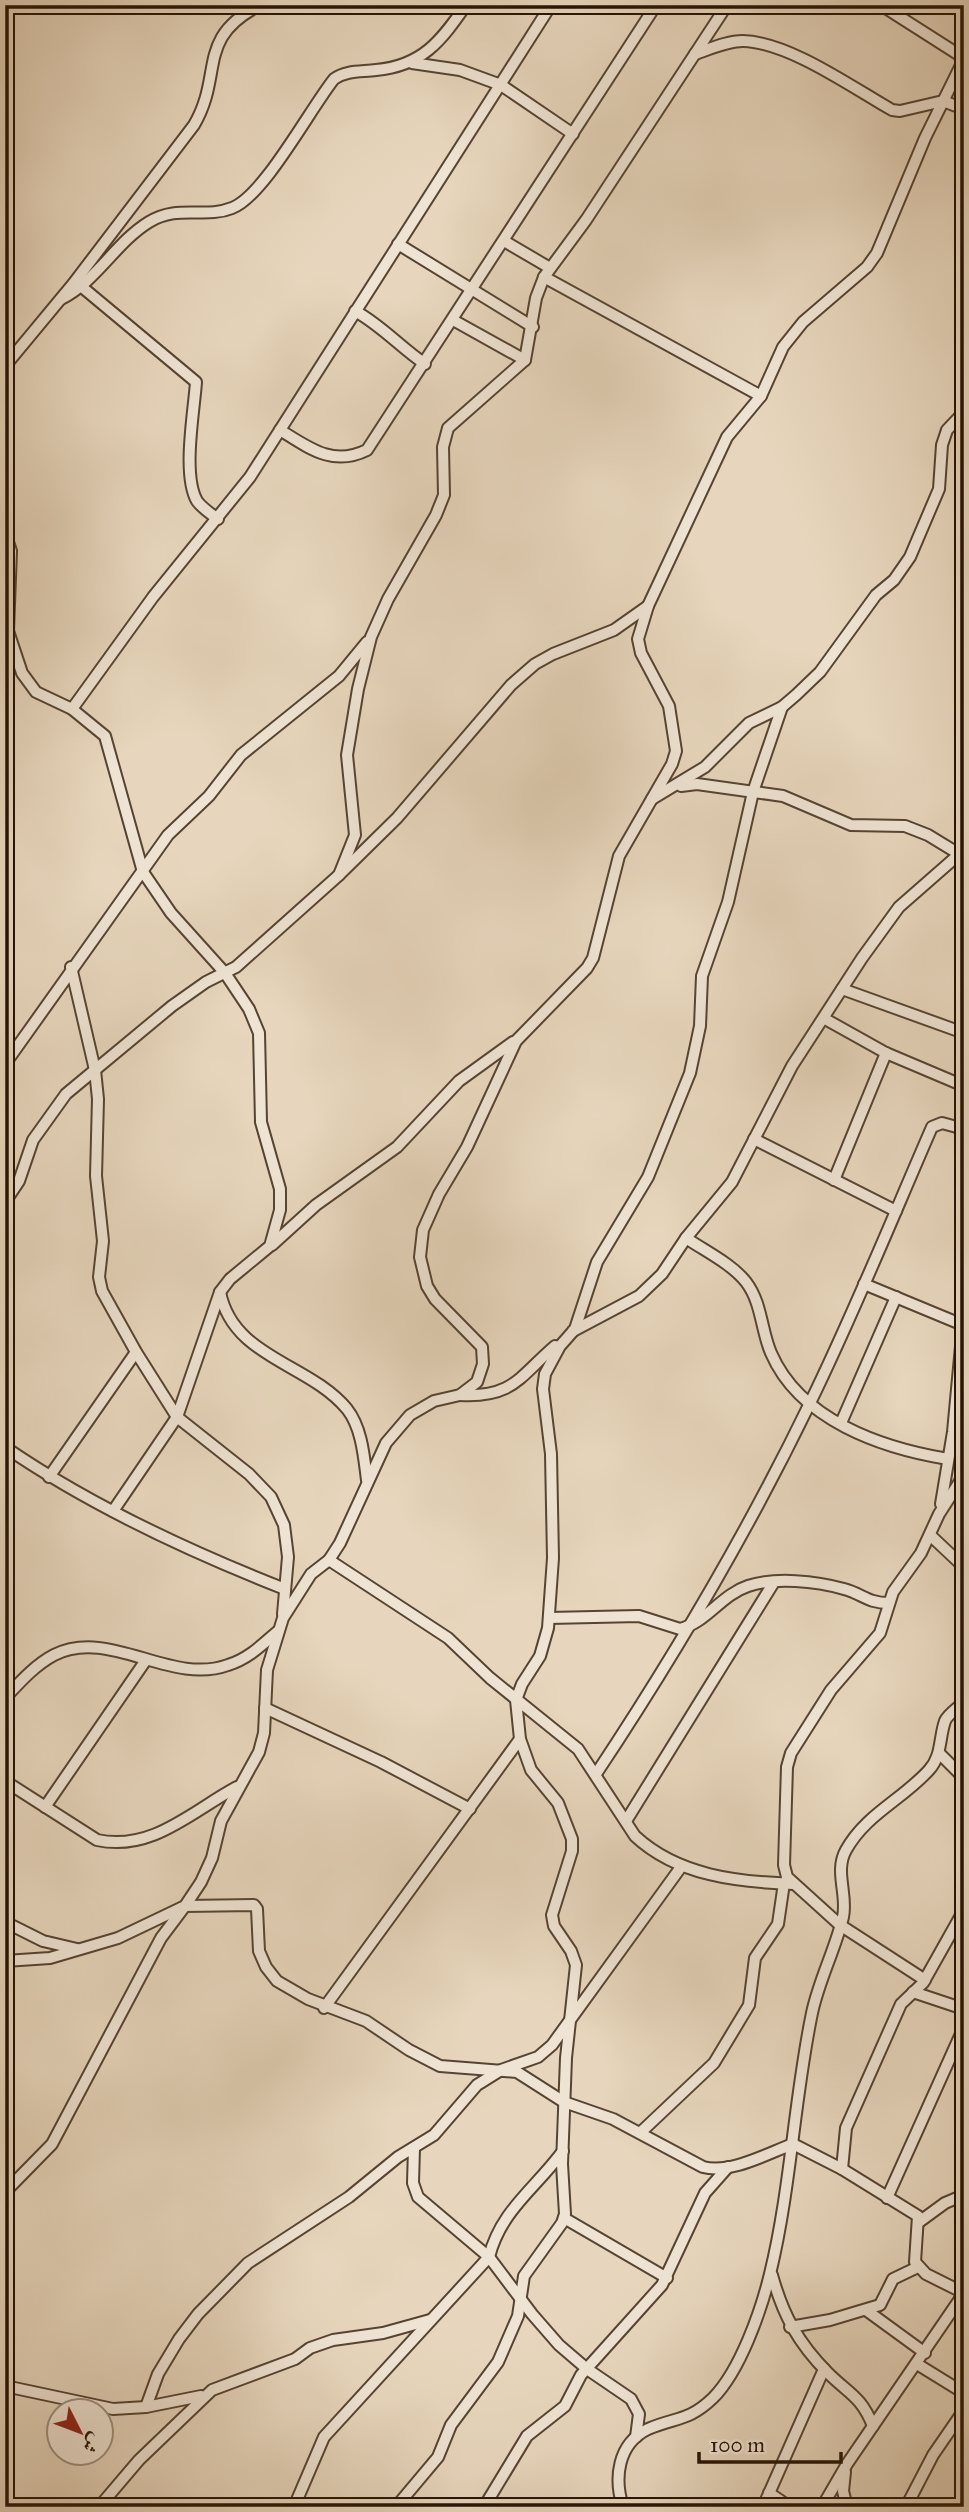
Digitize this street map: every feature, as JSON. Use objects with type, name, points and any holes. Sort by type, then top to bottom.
[{"type":"street","points":[[5,366],[61,299],[194,125],[203,110],[216,47],[224,31],[240,15],[260,5]]},
{"type":"street","points":[[61,299],[82,287],[115,252],[150,221],[184,210],[219,212],[241,204],[261,184],[334,79],[345,73],[400,68],[412,63],[435,45],[466,5]]},
{"type":"street","points":[[72,709],[153,597],[250,477],[551,5]]},
{"type":"street","points":[[280,430],[329,457],[356,456],[367,450],[656,5]]},
{"type":"street","points":[[339,875],[355,835],[346,755],[371,637],[388,599],[436,515],[444,495],[443,447],[447,428],[525,360],[533,327],[536,298],[547,273],[586,220],[727,5]]},
{"type":"street","points":[[113,1511],[177,1417],[220,1292],[230,1279],[316,1205],[397,1147],[459,1081],[516,1041],[536,1018],[578,981],[593,958],[619,856],[673,764],[676,738],[669,706],[641,653],[638,639],[648,606],[727,437],[761,396],[791,335],[867,267],[877,253],[964,58],[881,5]]},
{"type":"street","points":[[695,54],[741,41],[761,44],[815,66],[892,110],[943,101],[964,109]]},
{"type":"street","points":[[412,63],[460,70],[500,85],[573,134]]},
{"type":"street","points":[[504,241],[547,273],[761,396]]},
{"type":"street","points":[[398,244],[533,327]]},
{"type":"street","points":[[82,287],[196,382],[190,426],[192,485],[197,501],[218,519]]},
{"type":"street","points":[[355,311],[377,324],[400,347],[425,364]]},
{"type":"street","points":[[453,320],[525,360]]},
{"type":"street","points":[[649,801],[705,767],[749,723],[782,707],[820,672],[845,635],[876,596],[894,580],[910,556],[939,489],[945,438],[964,412]]},
{"type":"street","points":[[5,533],[11,551],[7,637],[28,684],[45,699],[72,709],[105,736],[143,872],[171,913],[225,973],[249,1009],[259,1033],[261,1122],[280,1189],[280,1210],[270,1247]]},
{"type":"street","points":[[5,1202],[9,1188],[33,1140],[46,1118],[66,1094],[172,1006],[206,982],[225,973],[339,875],[397,818],[511,685],[544,659],[614,631],[648,606]]},
{"type":"street","points":[[5,1064],[71,967],[168,835],[192,814],[241,755],[339,676],[371,637]]},
{"type":"street","points":[[396,2507],[438,2457],[451,2425],[498,2362],[512,2333],[524,2276],[556,2234],[564,2218],[564,2102],[568,2019],[576,1965],[571,1951],[554,1926],[552,1914],[572,1851],[572,1839],[558,1803],[531,1770],[520,1739],[516,1700],[546,1642],[549,1618],[553,1558],[551,1454],[543,1389],[545,1374],[553,1358],[575,1329],[597,1262],[648,1177],[690,1073],[700,1026],[702,976],[728,902],[753,792],[782,707]]},
{"type":"street","points":[[5,2192],[52,2144],[161,1938],[185,1906],[212,1858],[220,1821],[259,1752],[267,1670],[277,1632],[311,1574],[329,1560],[354,1517],[386,1443],[410,1415],[434,1401],[460,1395],[487,1397],[503,1391],[575,1329],[639,1296],[651,1286],[685,1238],[732,1182],[792,1066],[900,907],[962,853],[905,826],[851,825],[783,796],[696,784],[674,786]]},
{"type":"street","points":[[71,967],[95,1070],[99,1126],[97,1203],[103,1241],[99,1277],[102,1291],[177,1417],[249,1474],[271,1497],[284,1525],[288,1557],[283,1618]]},
{"type":"street","points":[[842,989],[964,1033]]},
{"type":"street","points":[[825,1019],[886,1053],[964,1086]]},
{"type":"street","points":[[460,1395],[477,1382],[483,1364],[482,1348],[435,1299],[427,1286],[419,1257],[421,1244],[428,1216],[467,1147],[516,1041]]},
{"type":"street","points":[[834,1180],[886,1053]]},
{"type":"street","points":[[596,1774],[690,1626],[809,1404],[932,1127],[942,1122],[964,1129]]},
{"type":"street","points":[[754,1139],[896,1211]]},
{"type":"street","points":[[685,1238],[745,1280],[756,1297],[776,1363],[809,1404],[841,1423],[902,1450],[948,1460]]},
{"type":"street","points":[[939,1514],[948,1460],[963,1325],[964,1281]]},
{"type":"street","points":[[864,1284],[963,1325]]},
{"type":"street","points":[[220,1292],[230,1322],[244,1337],[324,1390],[346,1409],[359,1434],[368,1480]]},
{"type":"street","points":[[841,1423],[896,1297]]},
{"type":"street","points":[[49,1477],[136,1352]]},
{"type":"street","points":[[5,1447],[49,1477],[113,1511],[208,1559],[285,1589]]},
{"type":"street","points":[[641,2132],[714,2063],[749,2005],[755,1958],[778,1924],[789,1884],[784,1866],[789,1757],[831,1690],[880,1633],[896,1586],[921,1553],[939,1514],[964,1475]]},
{"type":"street","points":[[930,1535],[964,1567]]},
{"type":"street","points":[[329,1560],[447,1638],[516,1700],[578,1749],[646,1847],[681,1867],[745,1881],[789,1884],[840,1925],[925,1980]]},
{"type":"street","points":[[549,1618],[639,1616],[669,1627],[690,1626],[734,1591],[774,1582],[842,1588],[872,1603],[889,1603]]},
{"type":"street","points":[[626,1821],[774,1582]]},
{"type":"street","points":[[5,1698],[28,1673],[55,1654],[87,1647],[177,1669],[226,1666],[249,1656],[277,1632]]},
{"type":"street","points":[[45,1807],[146,1660]]},
{"type":"street","points":[[623,2507],[617,2488],[618,2470],[625,2452],[636,2437],[652,2428],[692,2415],[720,2389],[753,2325],[771,2272],[813,2009],[845,1901],[841,1860],[871,1816],[930,1769],[939,1753],[946,1718],[964,1702]]},
{"type":"street","points":[[265,1708],[381,1762],[470,1809]]},
{"type":"street","points":[[324,2008],[520,1739]]},
{"type":"street","points":[[939,1753],[964,1778]]},
{"type":"street","points":[[5,1781],[97,1840],[129,1843],[160,1835],[204,1805],[237,1787]]},
{"type":"street","points":[[146,2407],[158,2374],[179,2339],[232,2277],[258,2254],[349,2197],[435,2135],[473,2088],[500,2070],[538,2057],[552,2045],[568,2019],[681,1867]]},
{"type":"street","points":[[5,1922],[43,1941],[68,1949],[118,1938],[185,1906],[256,1906],[259,1951],[265,1967],[277,1981],[324,2008],[366,2021],[409,2050],[440,2066],[500,2070],[526,2076],[564,2102],[641,2132],[702,2167],[713,2170],[793,2144],[842,2169],[915,2214],[919,2222],[914,2255],[918,2267],[964,2293],[847,2464],[822,2507]]},
{"type":"street","points":[[842,2169],[846,2128],[901,2004],[925,1980],[964,1910]]},
{"type":"street","points":[[5,1961],[50,1958],[73,1954],[82,1948]]},
{"type":"street","points":[[913,1992],[964,2009]]},
{"type":"street","points":[[887,2198],[959,2052],[964,2028]]},
{"type":"street","points":[[414,2148],[413,2183],[418,2197],[489,2257],[546,2332],[587,2369],[631,2399],[639,2414],[636,2437]]},
{"type":"street","points":[[295,2507],[324,2437],[489,2257],[503,2220],[545,2175],[563,2151]]},
{"type":"street","points":[[486,2506],[527,2436],[565,2406],[587,2369],[635,2319],[667,2278],[705,2193],[728,2167]]},
{"type":"street","points":[[919,2222],[944,2203],[964,2195]]},
{"type":"street","points":[[564,2218],[667,2278]]},
{"type":"street","points":[[790,2327],[866,2310],[882,2303],[897,2275],[918,2267]]},
{"type":"street","points":[[771,2272],[790,2327],[824,2369],[863,2403],[873,2426]]},
{"type":"street","points":[[866,2310],[925,2353]]},
{"type":"street","points":[[99,2507],[139,2460],[204,2396],[227,2383],[295,2359],[324,2343],[350,2336],[379,2334],[432,2319]]},
{"type":"street","points":[[917,2364],[964,2393]]},
{"type":"street","points":[[763,2507],[824,2369]]},
{"type":"street","points":[[5,2386],[113,2409],[146,2407],[204,2396]]},
{"type":"street","points":[[906,2507],[933,2455],[964,2410]]},
{"type":"street","points":[[847,2464],[844,2491],[847,2507]]},
{"type":"street","points":[[769,2493],[790,2507]]}]
